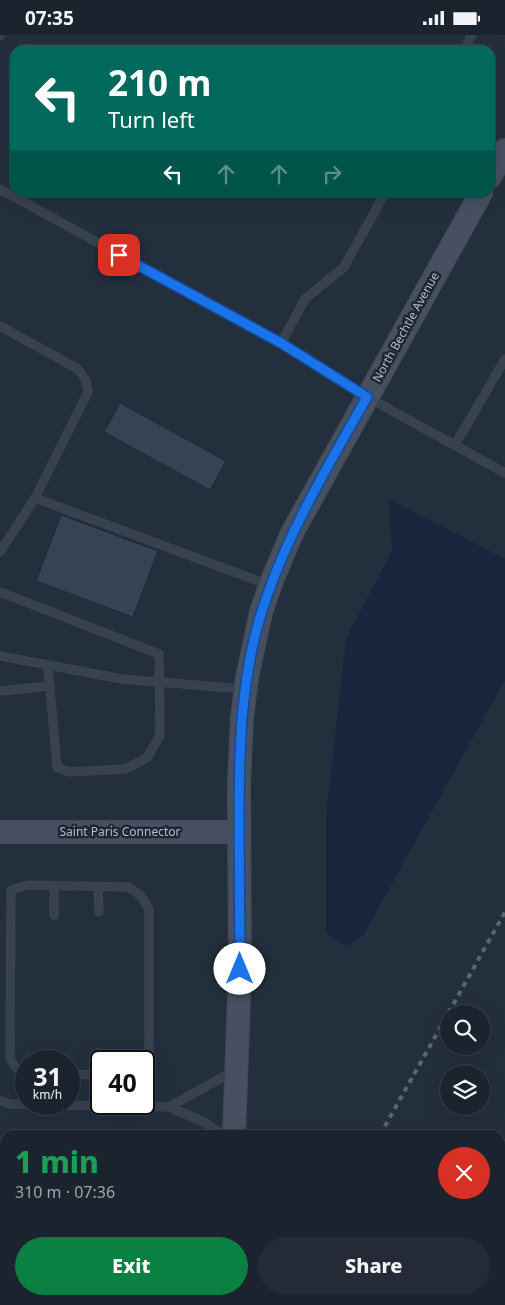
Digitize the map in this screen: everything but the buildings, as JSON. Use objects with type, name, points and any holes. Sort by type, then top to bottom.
[{"type":"street","name":"North Bechtle Avenue","points":[[234,1130],[240,969],[240,773],[246,689],[262,612],[292,533],[479,197]]},
{"type":"street","name":"Saint Paris Connector","points":[[0,832],[239,832]]},
{"type":"lane","points":[[15,197],[281,343],[367,397],[505,473]]},
{"type":"lane","points":[[281,343],[305,299],[344,267],[383,197]]},
{"type":"lane","points":[[0,326],[78,369],[88,386],[88,392],[35,498],[0,553]]},
{"type":"lane","points":[[455,445],[505,359]]},
{"type":"lane","points":[[35,498],[271,586]]},
{"type":"lane","points":[[0,592],[159,654],[160,735],[147,758],[124,769],[69,772],[58,767],[48,666]]},
{"type":"lane","points":[[0,656],[122,679],[246,689]]},
{"type":"lane","points":[[0,691],[50,686]]},
{"type":"lane","points":[[15,1066],[10,1059],[11,890],[28,885],[128,887],[140,895],[149,909],[149,1050]]},
{"type":"lane","points":[[54,886],[54,915]]},
{"type":"lane","points":[[98,887],[99,912]]},
{"type":"lane","points":[[169,1107],[236,1070]]},
{"type":"lane","points":[[0,1100],[15,1104]]},
{"type":"lane","points":[[155,1107],[169,1107],[204,1122],[216,1130]]},
{"type":"water","points":[[389,499],[505,559],[505,680],[363,936],[346,946],[326,933],[326,816],[346,639],[392,550]]},
{"type":"railway","points":[[383,1130],[505,912]]},
{"type":"route","points":[[119,255],[281,343],[367,397],[292,533],[273,578],[262,612],[247,678],[242,718],[239,782],[240,969]]}]
